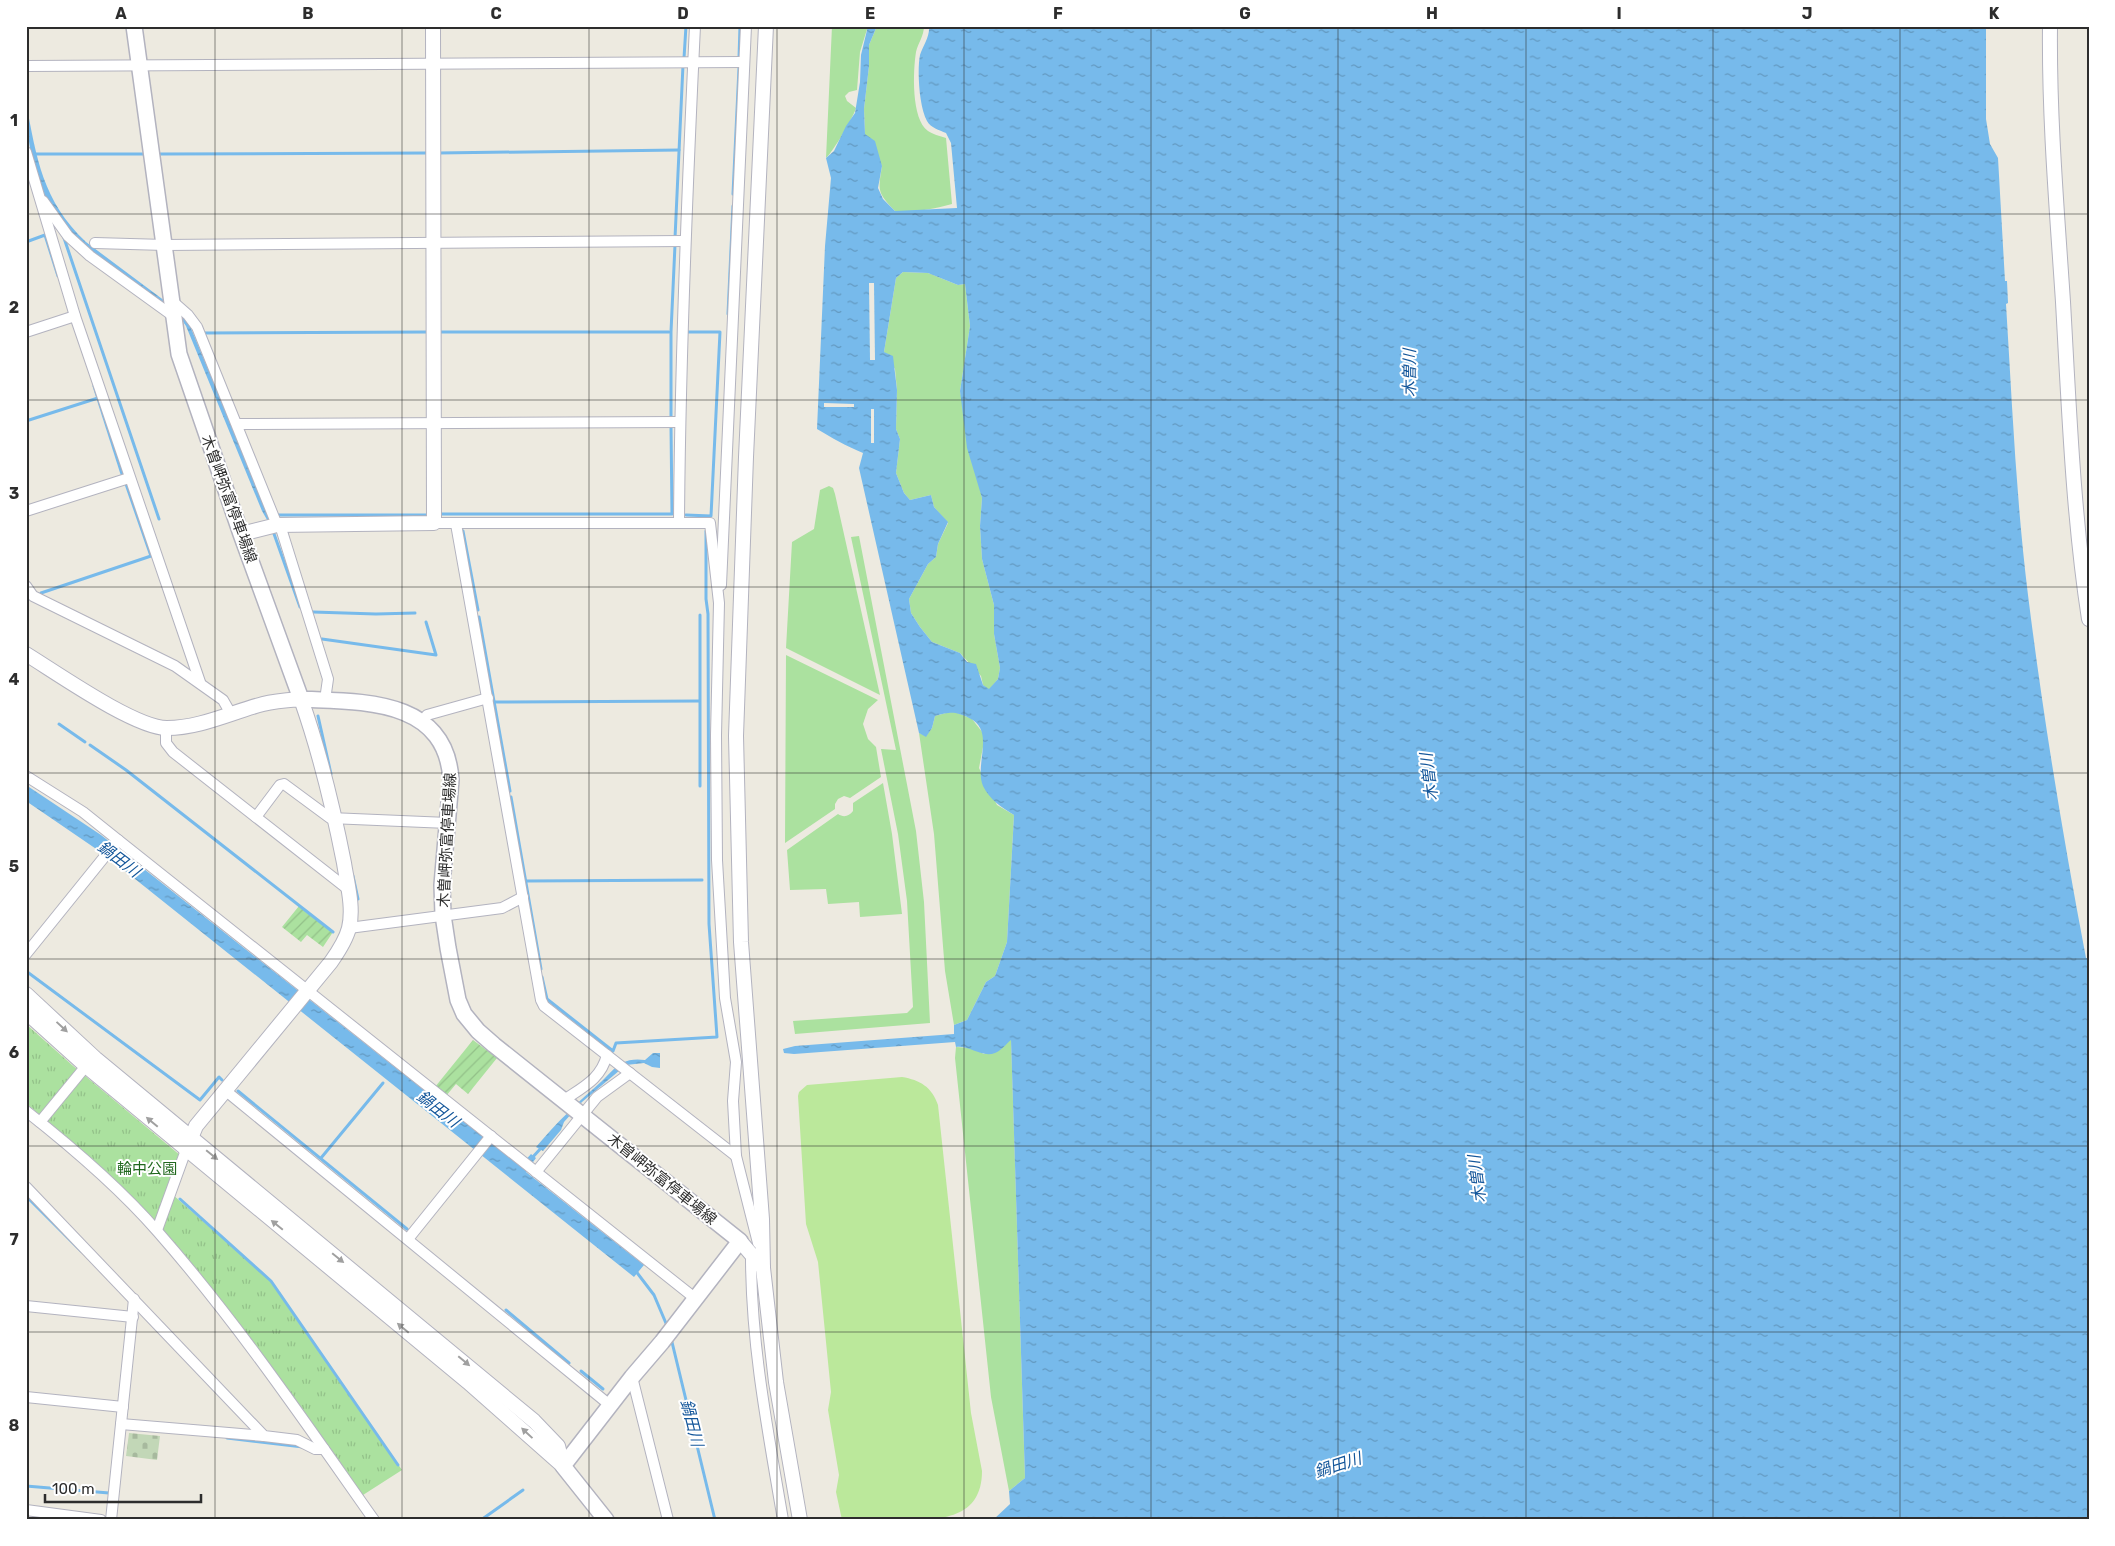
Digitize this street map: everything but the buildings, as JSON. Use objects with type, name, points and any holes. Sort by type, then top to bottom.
[{"type":"main road","name":"木曽岬弥富停車場線","points":[[134,26],[172,308],[183,368],[301,699],[367,702],[390,707],[423,721],[439,738],[450,766],[451,780],[442,885],[443,914],[458,1000],[464,1014],[484,1036],[740,1241]]},
{"type":"main road","points":[[606,1520],[563,1466],[740,1241]]},
{"type":"street","points":[[433,26],[434,522]]},
{"type":"street","points":[[679,523],[685,241],[695,26]]},
{"type":"street","points":[[746,26],[719,603],[716,735],[718,860],[725,998],[736,1062],[733,1101],[736,1156],[764,1268]]},
{"type":"street","points":[[766,26],[746,457],[736,736],[741,942],[764,1268],[776,1382],[800,1520]]},
{"type":"street","points":[[2050,26],[2053,143],[2069,406],[2077,511],[2089,619]]},
{"type":"street","points":[[26,66],[744,62]]},
{"type":"street","points":[[26,153],[34,185],[75,316],[200,682]]},
{"type":"street","points":[[34,185],[58,224],[79,247],[172,308],[188,315],[197,327],[278,525],[328,679],[325,700]]},
{"type":"street","points":[[95,243],[165,245],[685,241]]},
{"type":"street","points":[[26,332],[75,316]]},
{"type":"street","points":[[237,424],[680,422]]},
{"type":"street","points":[[26,511],[129,478]]},
{"type":"street","points":[[241,534],[278,525],[434,522],[456,524],[710,523],[719,603]]},
{"type":"street","points":[[456,524],[541,1000],[544,1006],[736,1156]]},
{"type":"street","points":[[26,586],[33,596],[175,666],[223,700],[231,714]]},
{"type":"street","points":[[26,654],[127,716],[148,725],[166,728],[194,725],[265,703],[301,699],[317,746],[336,818],[349,890],[349,928],[339,950],[196,1126],[157,1230]]},
{"type":"street","points":[[423,721],[427,715],[488,698]]},
{"type":"street","points":[[166,728],[166,743],[173,752],[349,890]]},
{"type":"street","points":[[26,776],[83,812],[117,842],[308,990],[490,1138],[519,1158],[696,1299]]},
{"type":"street","points":[[256,817],[280,785],[284,784],[330,818],[448,823]]},
{"type":"street","points":[[26,954],[117,842]]},
{"type":"street","points":[[349,928],[443,914],[502,908],[523,897]]},
{"type":"street","points":[[26,994],[188,1144]]},
{"type":"street","points":[[26,1012],[86,1066],[372,1286],[534,1421],[558,1446],[563,1466]]},
{"type":"street","points":[[534,1170],[592,1081],[604,1068],[607,1055]]},
{"type":"street","points":[[40,1122],[86,1066]]},
{"type":"street","points":[[574,1108],[606,1089],[624,1068]]},
{"type":"street","points":[[226,1091],[611,1406]]},
{"type":"street","points":[[26,1111],[102,1175],[157,1230],[227,1314],[374,1520]]},
{"type":"street","points":[[408,1239],[490,1138]]},
{"type":"street","points":[[26,1187],[264,1436]]},
{"type":"street","points":[[740,1241],[751,1256],[764,1268]]},
{"type":"street","points":[[751,1256],[751,1291],[762,1395],[783,1520]]},
{"type":"street","points":[[111,1520],[134,1299]]},
{"type":"street","points":[[26,1306],[132,1317]]},
{"type":"street","points":[[632,1377],[668,1520]]},
{"type":"street","points":[[26,1397],[123,1406]]},
{"type":"street","points":[[121,1424],[297,1440],[315,1449],[324,1449]]},
{"type":"street","points":[[26,1510],[100,1520]]},
{"type":"green space","points":[[832,26],[868,26],[860,52],[857,90],[849,92],[845,96],[847,101],[856,108],[843,134],[826,158]]},
{"type":"green space","points":[[877,26],[924,26],[916,52],[914,94],[922,125],[928,131],[946,138],[952,204],[924,210],[895,211],[880,191],[882,166],[865,135],[864,109],[869,66],[869,45]]},
{"type":"green space","points":[[903,272],[928,273],[958,285],[965,284],[970,326],[960,391],[982,498],[980,526],[982,559],[994,605],[994,634],[1000,668],[998,679],[989,690],[983,685],[981,676],[960,653],[932,642],[911,613],[909,599],[928,564],[936,557],[938,544],[948,523],[934,507],[931,495],[910,500],[904,493],[896,473],[900,439],[896,429],[897,390],[895,369],[884,352],[896,278]]},
{"type":"green space","points":[[829,486],[833,488],[835,494],[880,695],[786,648],[792,542],[814,529],[820,490]]},
{"type":"green space","points":[[859,536],[916,831],[924,902],[930,1023],[795,1034],[793,1021],[907,1013],[913,1007],[907,901],[898,834],[881,749],[896,750],[851,537]]},
{"type":"green space","points":[[786,655],[878,700],[868,709],[863,724],[868,739],[876,747],[881,777],[850,798],[844,796],[838,799],[835,809],[785,843]]},
{"type":"green space","points":[[953,711],[972,719],[983,733],[983,747],[979,768],[997,805],[1014,815],[1007,942],[995,976],[986,982],[967,1020],[954,1025],[945,971],[934,834],[919,733],[926,736],[932,728],[935,716]]},
{"type":"green space","points":[[883,783],[892,834],[902,914],[860,917],[859,902],[828,904],[826,889],[790,890],[787,850],[838,814],[846,816],[850,814],[853,811],[853,803]]},
{"type":"green space","points":[[299,906],[333,932],[323,947],[307,935],[301,942],[282,927]]},
{"type":"green space","name":"輪中公園","points":[[26,1024],[187,1161],[172,1194],[271,1281],[402,1470],[363,1495],[229,1312],[105,1172],[26,1103]]},
{"type":"green space","points":[[1011,1039],[1025,1478],[1009,1491],[991,1397],[955,1058],[956,1047],[971,1048],[984,1054]]},
{"type":"green space","points":[[473,1040],[497,1058],[468,1094],[456,1084],[446,1096],[435,1087]]},
{"type":"green space","points":[[902,1077],[924,1085],[932,1093],[938,1105],[971,1413],[982,1471],[980,1487],[974,1500],[966,1508],[942,1518],[842,1520],[836,1492],[839,1475],[828,1410],[831,1392],[818,1262],[806,1224],[798,1096],[799,1092],[807,1085]]},
{"type":"green space","points":[[129,1433],[160,1436],[157,1460],[126,1456]]},
{"type":"water","name":"木曽川","points":[[868,26],[877,26],[869,45],[869,66],[864,109],[865,134],[875,141],[882,166],[878,188],[883,199],[895,211],[957,208],[951,143],[946,133],[933,127],[927,121],[920,98],[919,62],[929,26],[1986,26],[1986,119],[1990,144],[1998,158],[2005,281],[2007,281],[2008,303],[2006,304],[2015,450],[2024,559],[2040,686],[2054,776],[2086,958],[2088,958],[2089,962],[2089,1520],[993,1520],[1010,1504],[1009,1491],[1025,1478],[1011,1040],[999,1051],[990,1054],[956,1047],[955,1042],[794,1054],[784,1053],[783,1049],[795,1046],[954,1034],[954,1025],[967,1020],[986,982],[995,976],[1007,942],[1014,815],[992,799],[983,786],[981,768],[983,739],[977,724],[960,714],[945,714],[935,716],[932,728],[926,737],[919,733],[859,468],[863,453],[817,429],[825,246],[831,178],[826,158],[834,151],[846,126],[855,113],[860,82],[861,55]],"holes":[[[903,272],[928,273],[958,285],[965,284],[970,326],[960,391],[967,448],[982,498],[980,526],[982,559],[994,605],[994,634],[1000,668],[998,679],[989,689],[983,685],[976,664],[967,662],[960,653],[932,642],[911,613],[909,599],[928,564],[936,557],[938,544],[948,522],[934,507],[931,495],[910,500],[904,493],[896,473],[900,439],[896,429],[897,390],[893,356],[884,352],[896,278]]]},
{"type":"water","points":[[26,103],[38,161],[44,178],[60,210],[71,226],[86,242],[181,313],[188,321],[269,515],[274,532],[262,511],[186,326],[181,319],[94,257],[69,233],[49,204],[31,155]]},
{"type":"water","points":[[26,785],[101,835],[520,1166],[531,1154],[536,1158],[526,1172],[644,1265],[634,1277],[105,855],[26,801]]},
{"type":"water","points":[[653,1053],[660,1053],[660,1068],[644,1063],[626,1065],[582,1102],[564,1122],[561,1130],[543,1151],[536,1147],[567,1113],[617,1067],[622,1063],[636,1059],[645,1060]]},
{"type":"pier","points":[[869,283],[874,283],[875,360],[870,360]]},
{"type":"pier","points":[[824,403],[854,404],[854,407],[824,407]]},
{"type":"pier","points":[[871,409],[874,409],[874,443],[871,443]]},
{"type":"waterway","points":[[684,58],[686,26]]},
{"type":"waterway","points":[[739,58],[740,26]]},
{"type":"waterway","points":[[675,238],[683,65]]},
{"type":"waterway","points":[[733,194],[739,68]]},
{"type":"waterway","points":[[438,153],[679,150]]},
{"type":"waterway","points":[[160,154],[426,153]]},
{"type":"waterway","points":[[36,154],[146,154]]},
{"type":"waterway","points":[[728,314],[733,206]]},
{"type":"waterway","points":[[26,242],[45,235],[58,276]]},
{"type":"waterway","points":[[64,238],[159,519]]},
{"type":"waterway","points":[[671,419],[671,332],[675,245]]},
{"type":"waterway","points":[[203,333],[428,332]]},
{"type":"waterway","points":[[439,332],[669,332]]},
{"type":"waterway","points":[[686,332],[720,332],[711,516],[686,515]]},
{"type":"waterway","points":[[94,386],[122,474]]},
{"type":"waterway","points":[[26,421],[98,398]]},
{"type":"waterway","points":[[441,514],[672,514],[671,426]]},
{"type":"waterway","points":[[41,593],[151,556],[126,484]]},
{"type":"waterway","points":[[276,515],[427,515]]},
{"type":"waterway","points":[[273,531],[300,607]]},
{"type":"waterway","points":[[463,531],[478,610]]},
{"type":"waterway","points":[[542,977],[547,999],[613,1051],[616,1043],[717,1037],[709,924],[706,531]]},
{"type":"waterway","points":[[313,612],[415,613]]},
{"type":"waterway","points":[[700,615],[700,786]]},
{"type":"waterway","points":[[479,617],[510,791]]},
{"type":"waterway","points":[[322,639],[436,655],[426,622]]},
{"type":"waterway","points":[[494,702],[699,701]]},
{"type":"waterway","points":[[318,716],[331,774]]},
{"type":"waterway","points":[[59,724],[85,742]]},
{"type":"waterway","points":[[90,745],[126,770],[333,932]]},
{"type":"waterway","points":[[511,797],[541,969]]},
{"type":"waterway","points":[[353,876],[358,899]]},
{"type":"waterway","points":[[526,881],[702,880]]},
{"type":"waterway","points":[[26,971],[200,1100],[219,1077],[222,1080]]},
{"type":"waterway","points":[[321,1158],[383,1083]]},
{"type":"waterway","points":[[238,1091],[407,1229]]},
{"type":"waterway","points":[[531,1159],[542,1147]]},
{"type":"waterway","points":[[26,1196],[81,1251]]},
{"type":"waterway","points":[[180,1199],[271,1281],[398,1465]]},
{"type":"waterway","name":"鍋田川","points":[[635,1270],[654,1295],[668,1328]]},
{"type":"waterway","points":[[506,1310],[569,1363]]},
{"type":"waterway","name":"鍋田川","points":[[671,1338],[715,1520]]},
{"type":"waterway","points":[[581,1371],[603,1389]]},
{"type":"waterway","points":[[227,1438],[303,1447]]},
{"type":"waterway","points":[[26,1486],[109,1493]]},
{"type":"waterway","points":[[481,1520],[523,1490]]}]
